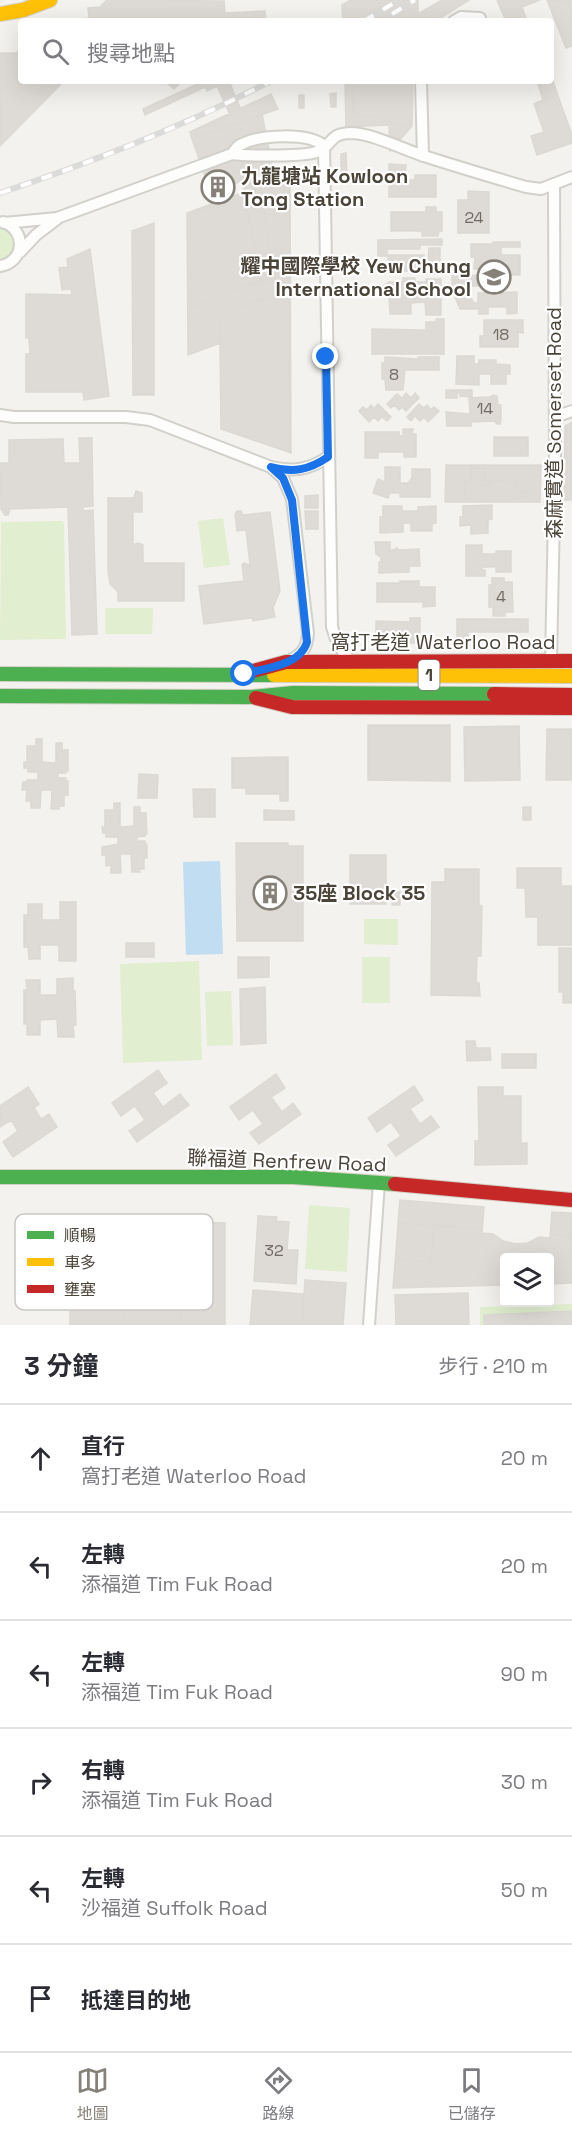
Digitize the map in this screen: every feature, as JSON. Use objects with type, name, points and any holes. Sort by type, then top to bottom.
[{"type":"main road","points":[[0,14],[23,10],[50,0]]},
{"type":"main road","name":"窩打老道 Waterloo Road","points":[[244,674],[286,662],[572,661]]},
{"type":"main road","name":"窩打老道 Waterloo Road","points":[[0,674],[572,676]]},
{"type":"main road","name":"1","points":[[0,696],[252,697],[293,693],[572,695]]},
{"type":"main road","points":[[252,697],[292,707],[572,708]]},
{"type":"main road","name":"聯福道 Renfrew Road","points":[[0,1177],[293,1178],[572,1200]]},
{"type":"street","points":[[461,18],[480,18]]},
{"type":"street","points":[[421,84],[423,156]]},
{"type":"street","points":[[2,222],[57,218],[232,154],[244,156],[306,154],[319,151],[333,137],[339,135],[358,134],[526,187],[541,189],[572,177]]},
{"type":"street","points":[[232,154],[239,145],[273,137],[293,137],[316,141],[320,142],[324,148],[332,627],[333,637],[351,662]]},
{"type":"street","name":"森麻實道 Somerset Road","points":[[551,661],[555,417],[554,185]]},
{"type":"street","points":[[0,266],[11,262],[36,235],[57,218]]},
{"type":"street","points":[[2,222],[10,225],[18,234],[21,240],[19,253]]},
{"type":"street","points":[[555,417],[572,411]]},
{"type":"street","points":[[0,415],[126,417],[150,420],[285,471],[303,470],[328,457]]},
{"type":"street","points":[[271,467],[283,478],[292,500],[308,633],[305,649],[301,654],[286,662]]},
{"type":"street","points":[[369,1325],[379,1183]]},
{"type":"green space","points":[[0,227],[11,234],[14,244],[11,253],[0,260]]},
{"type":"green space","points":[[223,518],[230,565],[204,568],[198,521]]},
{"type":"green space","points":[[62,521],[64,524],[66,639],[0,640],[1,522]]},
{"type":"green space","points":[[105,608],[153,608],[152,634],[105,634]]},
{"type":"green space","points":[[364,919],[398,919],[398,945],[364,944]]},
{"type":"green space","points":[[362,957],[390,957],[390,1003],[362,1003]]},
{"type":"green space","points":[[199,961],[202,1060],[123,1063],[120,964]]},
{"type":"green space","points":[[231,991],[233,1045],[207,1046],[205,992]]},
{"type":"green space","points":[[309,1205],[350,1208],[347,1272],[305,1269]]},
{"type":"green space","points":[[572,1304],[572,1325],[480,1325],[480,1307],[554,1307],[554,1305]]},
{"type":"water","points":[[220,861],[223,954],[186,955],[183,862]]},
{"type":"building","points":[[107,0],[224,1],[225,13],[265,11],[266,18],[89,18],[88,8],[100,7]]},
{"type":"building","points":[[351,0],[418,0],[418,14],[442,0],[469,0],[441,18],[343,18],[342,5]]},
{"type":"building","points":[[497,0],[540,0],[522,7],[526,18],[505,18]]},
{"type":"building","points":[[547,0],[571,0],[572,46],[566,48]]},
{"type":"building","points":[[18,51],[18,84],[61,84],[0,146],[0,53]]},
{"type":"building","points":[[168,84],[179,84],[174,89]]},
{"type":"building","name":"九龍塘站 Kowloon Tong Station","points":[[197,84],[230,84],[241,110],[271,94],[278,109],[262,114],[273,170],[258,175],[275,280],[261,284],[242,181],[211,193],[192,139],[190,132],[230,115],[217,86],[207,91],[205,87],[145,115],[143,109]]},
{"type":"building","name":"九龍塘站 Kowloon Tong Station","points":[[345,84],[411,84],[412,126],[390,151],[389,125],[346,127]]},
{"type":"building","name":"九龍塘站 Kowloon Tong Station","points":[[353,84],[413,84],[412,123],[404,127],[377,116],[353,115]]},
{"type":"building","points":[[538,84],[554,84],[572,135],[572,143],[537,155],[531,136],[544,132],[534,104],[543,100]]},
{"type":"building","points":[[336,93],[336,107],[331,107],[330,94]]},
{"type":"building","name":"九龍塘站 Kowloon Tong Station","points":[[271,94],[278,109],[192,139],[190,132]]},
{"type":"building","points":[[299,95],[304,95],[304,108],[299,108]]},
{"type":"building","points":[[346,153],[347,177],[341,177],[341,154]]},
{"type":"building","points":[[389,164],[406,165],[405,180],[415,180],[415,175],[436,175],[436,197],[389,197]]},
{"type":"building","points":[[239,170],[242,180],[205,194],[201,184]]},
{"type":"building","points":[[290,175],[291,453],[221,429],[220,343],[188,355],[187,213]]},
{"type":"building","points":[[290,178],[290,270],[188,308],[187,216]]},
{"type":"building","points":[[468,191],[489,192],[489,233],[458,233],[458,200],[468,200]]},
{"type":"building","points":[[426,207],[436,207],[436,212],[442,212],[442,231],[439,231],[438,236],[422,236],[422,231],[391,231],[391,212],[426,212]]},
{"type":"building","points":[[154,223],[154,395],[133,395],[132,231]]},
{"type":"building","points":[[442,239],[442,245],[420,245],[420,249],[387,249],[387,256],[378,256],[378,240]]},
{"type":"building","points":[[493,242],[520,242],[520,247],[501,247],[501,255],[520,255],[520,275],[504,275],[504,269],[499,269],[499,273],[492,273],[492,269],[474,269],[475,257],[471,257],[471,244],[493,244]]},
{"type":"building","points":[[429,248],[440,248],[440,274],[428,274],[428,265],[419,265],[419,271],[392,271],[392,266],[388,266],[388,255],[424,255],[424,262],[428,262]]},
{"type":"building","points":[[90,249],[109,396],[84,400],[83,392],[26,392],[26,354],[30,354],[29,338],[26,338],[26,294],[72,295],[71,289],[62,290],[59,268],[68,267],[67,259]]},
{"type":"building","points":[[487,275],[487,286],[466,284],[467,292],[474,303],[478,303],[478,293],[517,292],[517,313],[507,314],[507,307],[488,307],[488,314],[479,314],[479,309],[460,309],[452,290],[452,276]]},
{"type":"building","points":[[403,278],[415,278],[415,282],[441,279],[441,315],[426,315],[425,302],[411,303],[411,314],[390,314],[389,295],[383,291],[383,286],[389,282],[403,282]]},
{"type":"building","points":[[290,289],[290,452],[221,429],[220,315]]},
{"type":"building","points":[[436,319],[444,319],[444,354],[372,354],[372,329],[426,330],[426,322],[436,322]]},
{"type":"building","points":[[484,320],[523,320],[523,333],[518,332],[518,347],[480,347],[480,336],[484,336]]},
{"type":"building","points":[[457,356],[474,356],[474,364],[479,364],[479,360],[496,360],[496,364],[510,365],[510,374],[506,374],[506,384],[491,384],[491,374],[479,374],[479,385],[456,384]]},
{"type":"building","points":[[385,357],[418,359],[418,357],[439,357],[439,370],[405,370],[403,390],[386,390],[385,379],[382,379],[382,363],[385,363]]},
{"type":"building","points":[[446,390],[472,390],[472,397],[460,396],[460,393],[457,393],[457,398],[446,398]]},
{"type":"building","points":[[406,393],[411,398],[415,393],[419,398],[406,411],[402,407],[399,410],[394,405],[391,408],[387,404],[397,394],[402,398]]},
{"type":"building","points":[[497,396],[498,405],[501,405],[500,424],[494,421],[471,422],[471,426],[447,426],[446,412],[470,414],[469,398]]},
{"type":"building","points":[[378,404],[391,417],[387,421],[382,417],[378,421],[374,417],[369,422],[359,411],[363,407],[367,410],[371,405],[374,409]]},
{"type":"building","points":[[419,404],[424,408],[427,405],[431,410],[434,407],[439,411],[428,422],[424,417],[420,421],[415,416],[411,421],[407,417]]},
{"type":"building","points":[[572,422],[572,500],[564,500],[565,426]]},
{"type":"building","points":[[403,429],[413,429],[412,434],[416,434],[416,457],[404,457],[404,452],[378,452],[378,458],[365,458],[365,432],[399,432],[399,436],[403,436]]},
{"type":"building","points":[[494,437],[528,437],[528,456],[494,456]]},
{"type":"building","points":[[79,438],[92,438],[93,506],[83,507],[83,511],[93,510],[97,634],[72,635],[68,507],[10,509],[8,515],[5,515],[1,509],[0,463],[9,463],[9,440],[63,439],[64,463],[80,463]]},
{"type":"building","points":[[446,465],[541,465],[540,502],[445,502]]},
{"type":"building","points":[[385,467],[400,467],[400,483],[408,483],[412,478],[412,469],[430,469],[430,497],[400,497],[400,493],[390,493],[388,498],[373,493],[378,479],[385,482]]},
{"type":"building","points":[[471,468],[485,468],[485,480],[482,480],[482,485],[489,485],[489,481],[516,480],[517,492],[527,492],[527,497],[511,498],[511,501],[493,501],[493,498],[490,501],[471,502],[471,498],[465,498],[465,481],[472,481]]},
{"type":"building","points":[[136,491],[142,493],[142,512],[133,512],[133,545],[138,543],[143,545],[143,563],[184,563],[184,601],[118,601],[118,592],[110,584],[108,498],[134,498]]},
{"type":"building","points":[[318,495],[318,508],[305,508],[305,496]]},
{"type":"building","points":[[492,505],[492,519],[488,520],[488,533],[471,534],[471,525],[460,526],[463,506]]},
{"type":"building","points":[[383,506],[402,506],[402,511],[418,511],[418,507],[436,506],[436,523],[432,524],[432,531],[411,531],[411,523],[403,523],[403,532],[380,533]]},
{"type":"building","points":[[241,511],[243,515],[270,512],[280,591],[273,608],[275,617],[253,621],[252,618],[204,624],[199,586],[244,581],[242,565],[244,563],[249,565],[251,573],[246,530],[237,531],[235,514]]},
{"type":"building","points":[[305,511],[318,511],[318,529],[306,529]]},
{"type":"building","points":[[375,542],[390,542],[390,551],[397,548],[399,550],[419,549],[420,566],[409,566],[409,572],[379,573],[381,557],[376,554]]},
{"type":"building","points":[[466,545],[482,545],[482,554],[511,551],[511,572],[496,572],[496,567],[482,567],[482,570],[485,570],[485,576],[466,576]]},
{"type":"building","points":[[492,578],[504,578],[504,582],[512,582],[513,612],[505,612],[505,616],[493,616],[493,607],[489,607],[489,585],[492,585]]},
{"type":"building","points":[[400,581],[419,581],[419,587],[435,587],[435,606],[423,607],[423,602],[377,602],[377,583],[400,583]]},
{"type":"building","points":[[410,618],[420,618],[420,636],[424,636],[424,643],[406,643],[406,636],[376,636],[376,621],[410,622]]},
{"type":"building","points":[[457,619],[528,619],[528,632],[468,632],[468,640],[457,639]]},
{"type":"building","points":[[368,725],[450,725],[450,781],[368,780]]},
{"type":"building","points":[[519,726],[520,780],[465,781],[464,727]]},
{"type":"building","points":[[547,729],[572,729],[572,780],[546,780]]},
{"type":"building","points":[[36,739],[42,739],[42,762],[56,763],[56,743],[62,743],[62,750],[68,750],[68,771],[58,773],[58,778],[66,778],[68,781],[68,795],[64,795],[64,806],[59,806],[59,809],[51,809],[52,790],[41,790],[40,808],[31,808],[31,801],[26,801],[27,790],[22,790],[23,782],[38,780],[38,772],[28,772],[28,768],[24,768],[24,762],[27,762],[27,746],[36,746]]},
{"type":"building","points":[[288,757],[288,801],[280,801],[280,794],[246,794],[246,788],[232,788],[232,758]]},
{"type":"building","points":[[139,774],[158,775],[157,798],[138,798]]},
{"type":"building","points":[[193,789],[215,789],[215,817],[194,817]]},
{"type":"building","points":[[114,803],[120,803],[120,827],[134,826],[134,807],[140,807],[140,813],[146,813],[147,834],[137,837],[137,841],[145,841],[147,844],[147,858],[144,858],[144,869],[139,869],[140,872],[132,872],[131,854],[120,854],[121,873],[111,873],[111,865],[106,866],[106,855],[102,855],[102,847],[118,844],[118,837],[106,837],[102,827],[105,827],[105,810],[114,810]]},
{"type":"building","points":[[523,807],[531,807],[531,820],[523,820]]},
{"type":"building","points":[[264,810],[294,811],[294,820],[264,820]]},
{"type":"building","name":"35座 Block 35","points":[[236,843],[288,843],[288,846],[303,846],[303,941],[237,941]]},
{"type":"building","points":[[350,855],[386,855],[386,904],[350,904]]},
{"type":"building","points":[[517,868],[561,868],[561,886],[572,886],[572,945],[538,945],[538,917],[526,917],[525,888],[517,888]]},
{"type":"building","points":[[445,869],[479,869],[479,905],[482,906],[481,956],[477,956],[476,982],[479,983],[480,996],[431,995],[432,882],[445,882]]},
{"type":"building","points":[[392,892],[400,892],[400,905],[392,905]]},
{"type":"building","points":[[60,902],[76,902],[76,961],[59,961],[59,945],[40,945],[40,959],[29,959],[28,947],[24,947],[24,915],[28,915],[28,904],[42,904],[42,920],[60,920]]},
{"type":"building","points":[[126,943],[154,943],[154,957],[126,957]]},
{"type":"building","points":[[559,948],[572,948],[572,1003],[563,1003],[563,992],[559,992]]},
{"type":"building","points":[[238,957],[269,957],[269,977],[238,978]]},
{"type":"building","points":[[73,978],[76,1025],[73,1025],[74,1037],[58,1037],[57,1019],[40,1020],[40,1035],[27,1035],[27,1024],[24,1024],[26,980],[40,980],[40,995],[57,995],[57,979]]},
{"type":"building","points":[[265,987],[266,1043],[241,1045],[240,989]]},
{"type":"building","points":[[466,1041],[475,1041],[476,1048],[490,1048],[491,1060],[467,1061]]},
{"type":"building","points":[[502,1054],[536,1054],[536,1068],[502,1068]]},
{"type":"building","points":[[158,1070],[167,1083],[153,1093],[163,1107],[180,1094],[189,1105],[137,1142],[129,1131],[145,1120],[135,1106],[121,1116],[112,1103]]},
{"type":"building","points":[[276,1074],[285,1088],[271,1097],[282,1112],[293,1103],[301,1114],[259,1144],[250,1133],[263,1124],[253,1110],[239,1120],[230,1107]]},
{"type":"building","points":[[414,1086],[423,1100],[410,1109],[420,1124],[431,1116],[439,1127],[396,1156],[388,1145],[401,1136],[391,1122],[377,1132],[368,1118]]},
{"type":"building","points":[[28,1087],[39,1104],[34,1108],[41,1119],[49,1114],[57,1127],[13,1157],[3,1142],[18,1131],[11,1120],[0,1127],[0,1106]]},
{"type":"building","points":[[478,1087],[503,1087],[503,1096],[521,1096],[521,1143],[527,1143],[527,1164],[475,1165],[475,1141],[479,1141]]},
{"type":"building","points":[[400,1200],[484,1207],[482,1229],[398,1223]]},
{"type":"building","points":[[400,1200],[484,1207],[482,1233],[493,1234],[503,1241],[516,1244],[528,1243],[539,1237],[550,1238],[552,1212],[572,1213],[572,1283],[554,1284],[554,1253],[500,1253],[500,1285],[393,1288]]},
{"type":"building","points":[[552,1212],[572,1213],[572,1236],[551,1234]]},
{"type":"building","points":[[258,1216],[277,1217],[276,1221],[289,1222],[287,1250],[298,1250],[296,1284],[254,1281]]},
{"type":"building","points":[[213,1223],[225,1223],[225,1325],[123,1325],[123,1310],[213,1310]]},
{"type":"building","points":[[213,1223],[225,1223],[225,1325],[192,1325],[192,1310],[213,1310]]},
{"type":"building","points":[[434,1225],[482,1229],[482,1233],[493,1234],[503,1241],[516,1244],[528,1243],[539,1237],[550,1238],[551,1234],[572,1236],[572,1283],[554,1284],[554,1253],[500,1253],[500,1285],[393,1288],[396,1260],[431,1262]]},
{"type":"building","points":[[305,1280],[346,1283],[343,1325],[302,1325]]},
{"type":"building","points":[[305,1280],[346,1283],[343,1325],[250,1325],[253,1290],[304,1294]]},
{"type":"building","points":[[468,1293],[469,1325],[396,1325],[395,1295]]},
{"type":"building","points":[[70,1310],[181,1310],[181,1325],[70,1325]]},
{"type":"building","points":[[572,1311],[572,1325],[484,1325],[484,1315]]},
{"type":"railway","points":[[369,18],[399,0]]},
{"type":"railway","points":[[392,14],[415,0]]},
{"type":"railway","points":[[0,193],[138,142],[265,84]]},
{"type":"traffic: fast","points":[[0,674],[274,675]]},
{"type":"traffic: fast","points":[[0,696],[252,697],[293,693],[494,694]]},
{"type":"traffic: fast","points":[[0,1177],[293,1177],[395,1184]]},
{"type":"traffic: slow","points":[[0,14],[23,10],[50,0]]},
{"type":"traffic: slow","points":[[274,675],[572,676]]},
{"type":"traffic: jam","points":[[253,671],[286,662],[572,661]]},
{"type":"traffic: jam","points":[[494,694],[572,695]]},
{"type":"traffic: jam","points":[[256,698],[292,707],[572,708]]},
{"type":"traffic: jam","points":[[395,1184],[572,1200]]},
{"type":"place","name":"九龍塘站 Kowloon Tong Station","points":[[218,187]]},
{"type":"place","name":"耀中國際學校 Yew Chung International School","points":[[494,277]]},
{"type":"place","name":"35座 Block 35","points":[[270,893]]},
{"type":"route","points":[[244,674],[286,662],[301,654],[307,642],[308,633],[290,490],[283,478],[271,467],[285,471],[303,470],[328,457],[326,357]]}]
